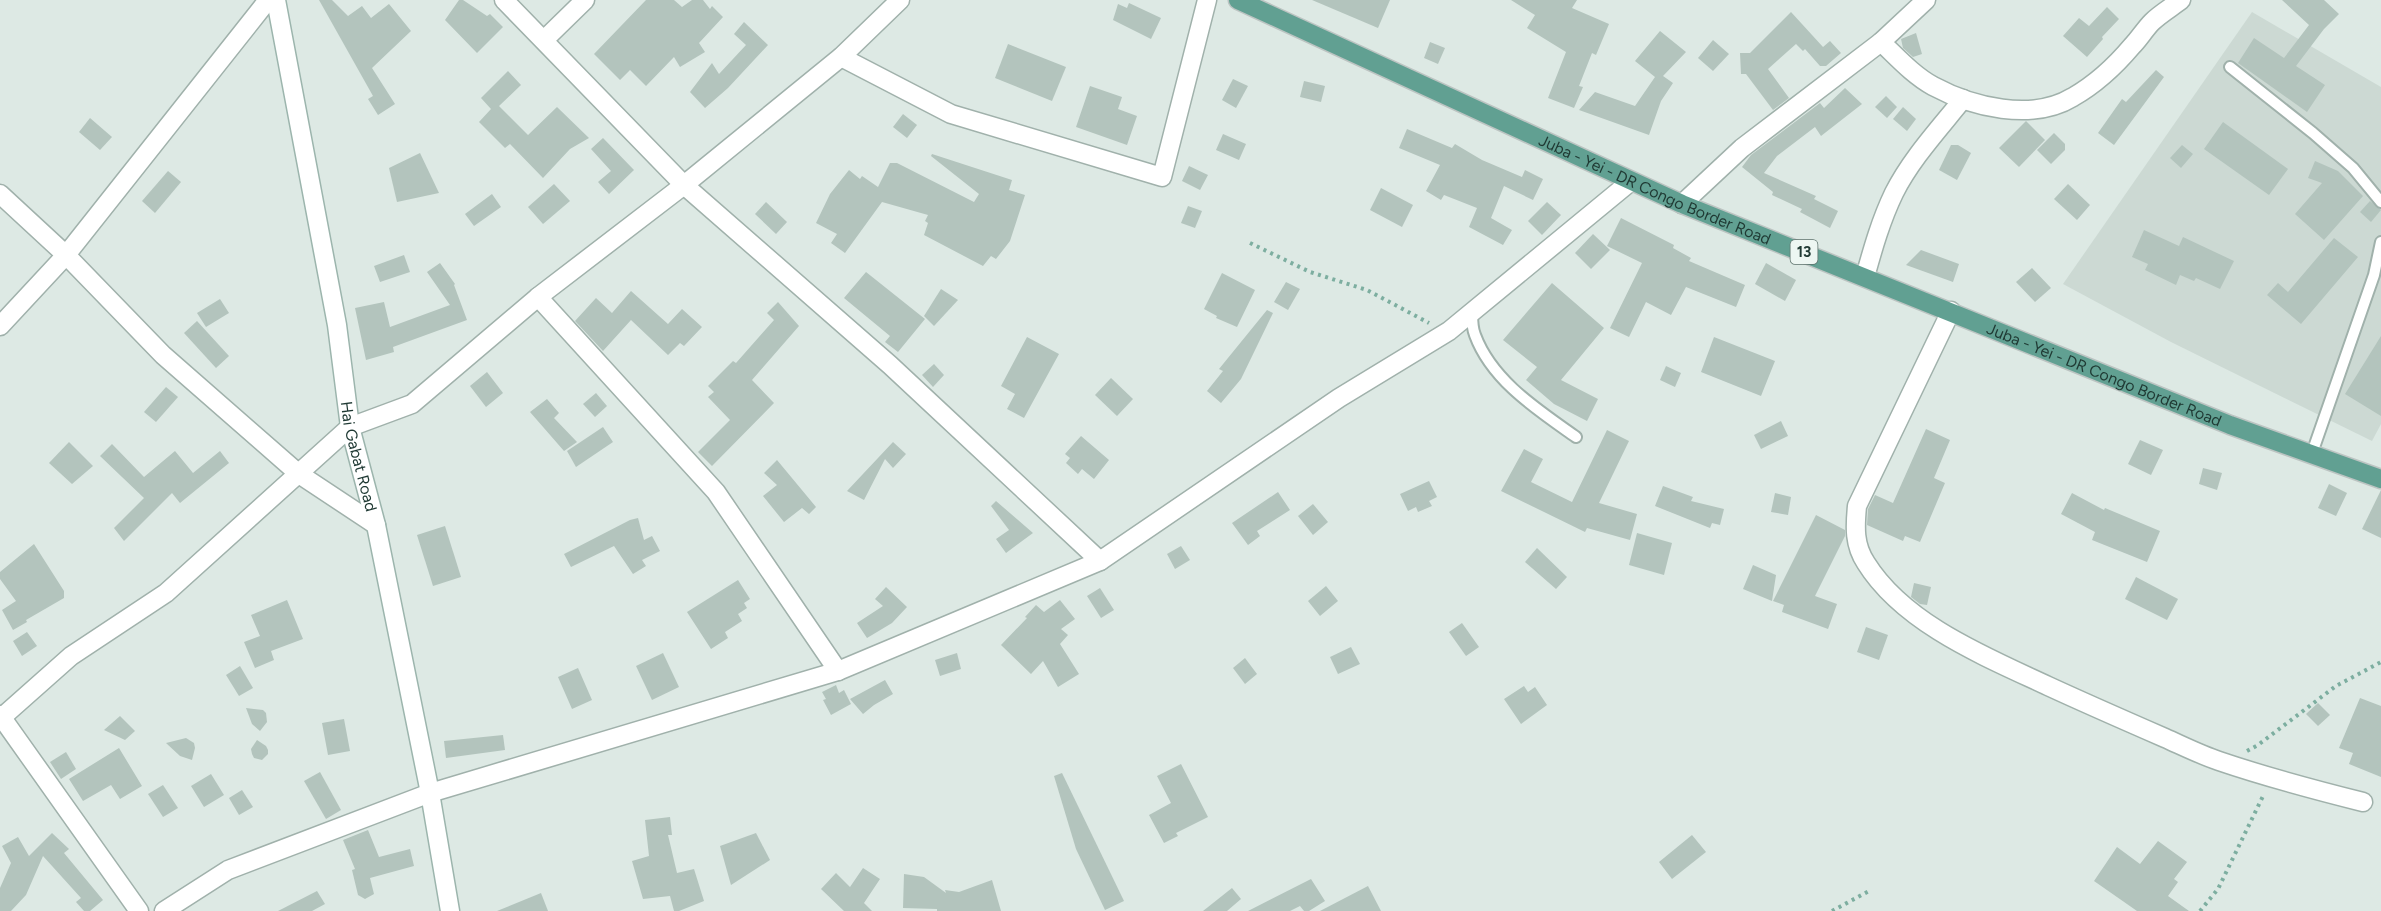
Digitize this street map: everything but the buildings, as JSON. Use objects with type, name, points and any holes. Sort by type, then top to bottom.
[{"type":"main road","name":"Juba - Yei - DR Congo Border Road","points":[[1238,0],[1682,204],[2230,425],[2381,479]]},
{"type":"street","points":[[0,326],[66,255],[267,0]]},
{"type":"street","name":"Hai Gabat Road","points":[[276,0],[337,325],[350,427],[376,525],[450,911]]},
{"type":"street","points":[[504,0],[684,185],[890,365],[1100,561]]},
{"type":"street","points":[[544,40],[585,0]]},
{"type":"street","points":[[139,911],[1,717],[71,656],[166,593],[350,427],[412,404],[538,297],[684,185],[841,57],[900,0]]},
{"type":"street","points":[[841,57],[951,114],[1162,177],[1207,0]]},
{"type":"street","points":[[1682,204],[1742,147],[1881,42],[1926,0]]},
{"type":"street","points":[[1881,42],[1932,86],[1963,99],[2020,110],[2046,108],[2073,98],[2130,48],[2153,21],[2181,0]]},
{"type":"street","points":[[1865,277],[1878,232],[1895,192],[1927,143],[1963,99]]},
{"type":"street","points":[[164,911],[228,870],[429,793],[838,671],[1100,561],[1339,398],[1449,331],[1630,182]]},
{"type":"street","points":[[0,194],[66,255],[163,355],[299,474],[376,525]]},
{"type":"street","points":[[538,297],[716,492],[838,671]]},
{"type":"street","points":[[1951,311],[1857,507],[1854,529],[1857,544],[1865,563],[1882,585],[1910,612],[1946,634],[2046,685],[2217,760],[2363,802]]},
{"type":"lane","points":[[2230,67],[2353,168],[2381,202]]},
{"type":"lane","points":[[2312,456],[2374,275],[2381,242]]},
{"type":"lane","points":[[1472,312],[1474,333],[1481,350],[1495,369],[1514,391],[1576,437]]},
{"type":"path","points":[[1250,243],[1310,272],[1368,290],[1421,320],[1449,331]]},
{"type":"path","points":[[2217,760],[2237,755],[2258,745],[2336,686],[2381,662]]},
{"type":"path","points":[[2200,911],[2218,889],[2272,777]]},
{"type":"path","points":[[1832,911],[1869,891]]},
{"type":"shaded area","points":[[2252,12],[2381,87],[2381,424],[2372,441],[2171,342],[2063,284]]}]
